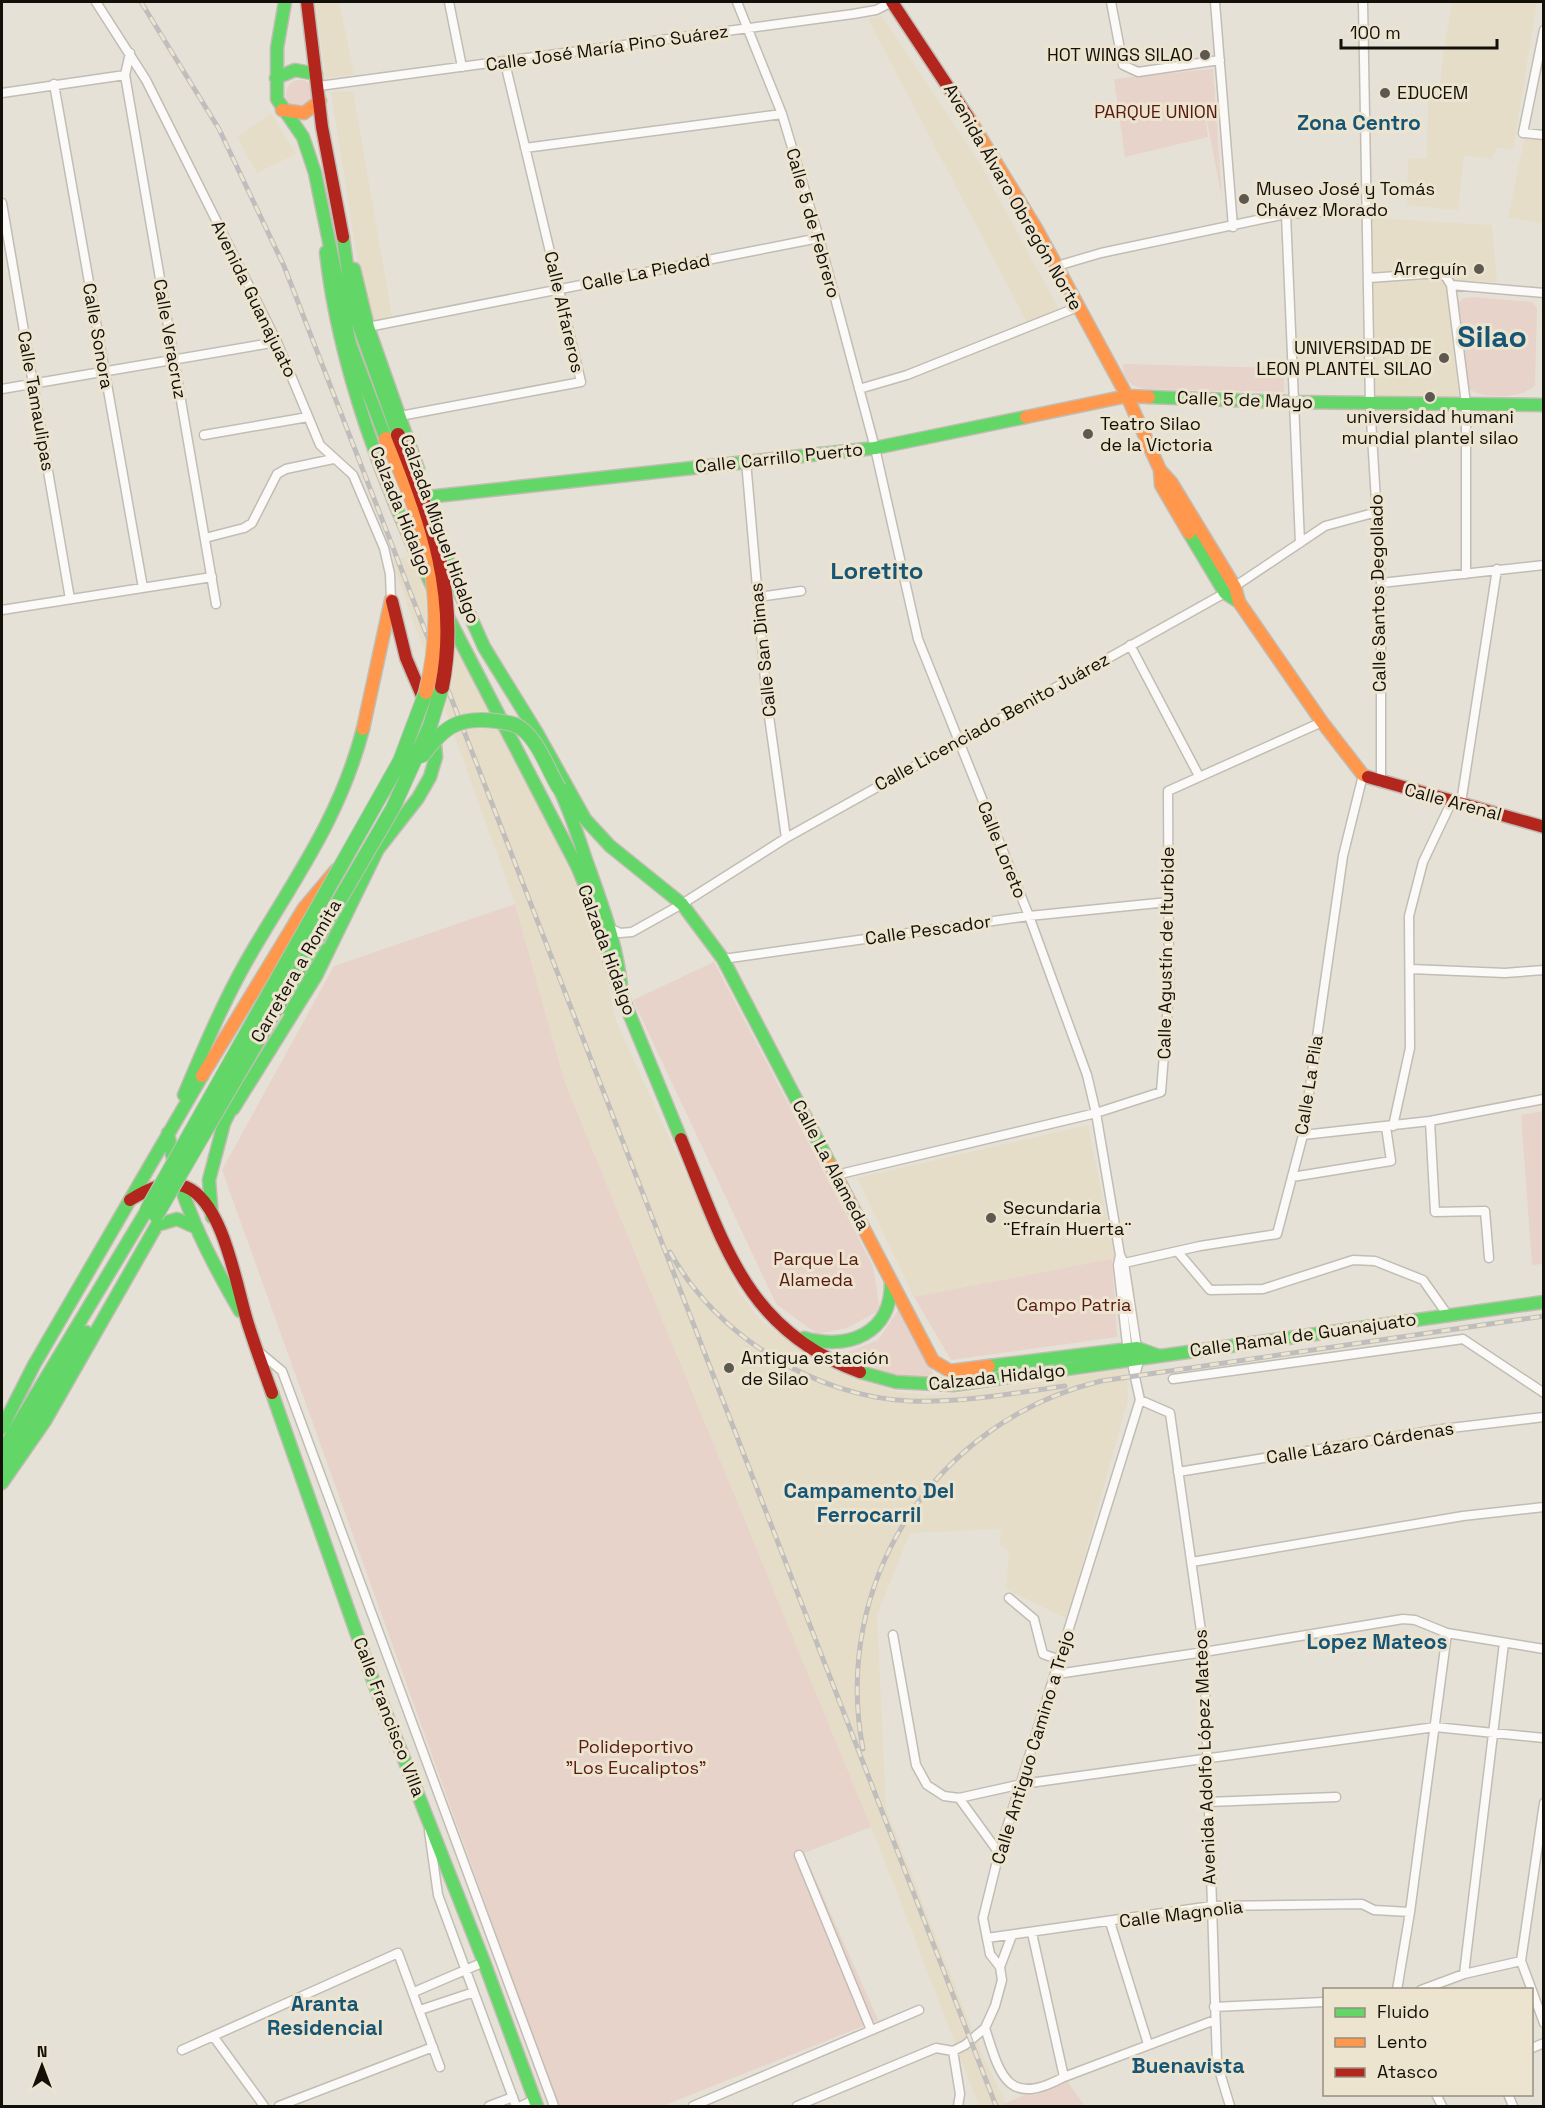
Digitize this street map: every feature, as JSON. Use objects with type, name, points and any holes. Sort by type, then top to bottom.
[{"type":"main road","name":"Calzada Miguel Hidalgo","points":[[285,2],[277,48],[278,99],[282,110],[303,137],[315,173],[350,344],[392,437]]},
{"type":"main road","name":"Calzada Miguel Hidalgo","points":[[307,2],[321,101],[322,127],[347,255],[353,309],[392,437]]},
{"type":"main road","name":"Avenida Álvaro Obregón Norte","points":[[892,2],[960,103],[1057,266],[1127,396],[1160,470],[1171,482],[1230,590],[1322,722],[1363,775]]},
{"type":"main road","points":[[276,78],[295,70],[317,80]]},
{"type":"main road","points":[[282,110],[304,113],[321,101]]},
{"type":"main road","name":"Calzada Hidalgo","points":[[323,218],[335,322],[349,373],[416,556],[577,866],[603,928],[610,963],[622,996],[735,1266],[756,1300],[788,1332],[822,1354],[892,1382],[947,1386],[1134,1358]]},
{"type":"main road","name":"Calzada Miguel Hidalgo","points":[[347,255],[354,269],[368,327],[428,497],[455,582],[484,647],[561,784],[585,819],[610,846]]},
{"type":"main road","name":"Calle 5 de Mayo","points":[[1127,396],[1293,402],[1544,405]]},
{"type":"main road","name":"Calle Carrillo Puerto","points":[[397,506],[428,497],[876,448],[1127,396]]},
{"type":"main road","name":"Carretera a Romita","points":[[2,1471],[375,837],[410,772],[443,678],[448,621],[443,569],[435,533],[392,437]]},
{"type":"main road","name":"Carretera a Romita","points":[[2,1451],[152,1213],[339,867],[415,732],[433,671],[436,626],[432,561],[421,520],[392,437]]},
{"type":"main road","points":[[416,556],[445,551]]},
{"type":"main road","points":[[212,1217],[209,1180],[224,1123],[316,976],[378,849],[418,798],[433,767],[436,744],[432,719],[406,658],[392,600]]},
{"type":"main road","points":[[168,1133],[205,1047],[237,981],[309,860],[337,807],[369,712],[379,645],[392,600]]},
{"type":"main road","points":[[468,656],[484,647]]},
{"type":"main road","points":[[410,772],[440,732],[464,718],[480,718],[523,729],[561,784],[586,859],[599,889],[620,967],[622,996]]},
{"type":"main road","name":"Calle Arenal","points":[[1363,775],[1381,783],[1544,827]]},
{"type":"main road","points":[[538,791],[546,781],[555,778],[561,784]]},
{"type":"main road","points":[[233,1109],[240,1087],[341,913],[375,837]]},
{"type":"main road","name":"Calle La Alameda","points":[[610,846],[682,904],[723,959],[933,1361],[950,1371]]},
{"type":"main road","points":[[2,1428],[34,1365],[168,1133],[304,908],[339,867]]},
{"type":"main road","points":[[186,1106],[191,1121],[199,1126],[210,1128],[224,1123]]},
{"type":"main road","name":"Calle Francisco Villa","points":[[168,1133],[170,1156],[197,1228],[219,1276],[248,1325]]},
{"type":"main road","points":[[130,1200],[156,1186],[180,1186]]},
{"type":"main road","name":"Calle Francisco Villa","points":[[180,1186],[196,1193],[212,1217],[234,1268],[248,1325],[374,1683],[484,1962],[535,2103]]},
{"type":"main road","points":[[2,1483],[45,1421],[157,1226],[172,1218],[189,1222],[197,1228]]},
{"type":"main road","points":[[788,1332],[814,1342],[831,1344],[863,1335],[881,1324],[890,1310],[892,1291],[890,1278]]},
{"type":"main road","name":"Calle Ramal de Guanajuato","points":[[1134,1358],[1544,1302]]},
{"type":"main road","points":[[947,1386],[950,1371],[1134,1358]]},
{"type":"street","name":"Avenida Guanajuato","points":[[96,2],[146,80],[276,342],[324,451],[350,471],[384,548],[390,574],[392,600]]},
{"type":"street","points":[[449,2],[462,67]]},
{"type":"street","name":"Calle 5 de Febrero","points":[[737,2],[782,114],[819,238],[876,448]]},
{"type":"street","name":"Calle José María Pino Suárez","points":[[317,80],[506,63],[876,10],[892,2]]},
{"type":"street","points":[[1111,2],[1123,65],[1130,70],[1138,72],[1220,60]]},
{"type":"street","points":[[1215,2],[1233,227]]},
{"type":"street","name":"Calle Santos Degollado","points":[[1363,2],[1370,403],[1381,583],[1381,783]]},
{"type":"street","points":[[1544,30],[1523,133],[1544,135]]},
{"type":"street","points":[[2,93],[125,75],[130,53]]},
{"type":"street","name":"Calle Alfareros","points":[[400,416],[580,382],[506,63]]},
{"type":"street","name":"Calle Veracruz","points":[[125,75],[216,604]]},
{"type":"street","name":"Calle Sonora","points":[[54,84],[143,588]]},
{"type":"street","points":[[525,148],[782,114]]},
{"type":"street","name":"Calle Tamaulipas","points":[[2,203],[70,599]]},
{"type":"street","points":[[1057,266],[1101,253],[1286,214],[1365,209]]},
{"type":"street","points":[[1286,214],[1300,543]]},
{"type":"street","name":"Calle La Piedad","points":[[368,327],[819,238]]},
{"type":"street","points":[[1369,278],[1439,273],[1446,277],[1451,285],[1466,404],[1466,574]]},
{"type":"street","points":[[1451,285],[1544,293]]},
{"type":"street","points":[[859,389],[907,375],[1078,307]]},
{"type":"street","points":[[2,388],[276,342]]},
{"type":"street","points":[[204,435],[308,417]]},
{"type":"street","name":"Calle Loreto","points":[[876,448],[918,639],[1029,916],[1087,1075],[1096,1113],[1120,1255],[1134,1358]]},
{"type":"street","points":[[205,538],[244,528],[252,523],[271,482],[286,469],[333,459]]},
{"type":"street","name":"Calle San Dimas","points":[[746,461],[767,702],[786,838]]},
{"type":"street","name":"Calle Licenciado Benito Juárez","points":[[609,928],[620,933],[632,932],[682,904],[786,838],[1230,590],[1325,526],[1377,512]]},
{"type":"street","points":[[1381,583],[1544,565]]},
{"type":"street","points":[[1292,1177],[1391,1161],[1389,1126],[1410,1048],[1409,916],[1423,862],[1456,802],[1497,569]]},
{"type":"street","points":[[2,610],[212,577]]},
{"type":"street","points":[[758,597],[801,591]]},
{"type":"street","points":[[1130,645],[1199,776]]},
{"type":"street","name":"Calle Agustín de Iturbide","points":[[836,1175],[1096,1113],[1161,1092],[1169,993],[1168,791],[1322,722]]},
{"type":"street","name":"Calle La Pila","points":[[1121,1264],[1277,1234],[1303,1135],[1342,856],[1363,775]]},
{"type":"street","name":"Calle Pescador","points":[[723,959],[1029,916],[1168,902]]},
{"type":"street","points":[[1411,969],[1505,972],[1544,970]]},
{"type":"street","points":[[1303,1135],[1430,1121],[1544,1099]]},
{"type":"street","points":[[1430,1121],[1435,1212],[1485,1210],[1489,1257]]},
{"type":"street","name":"Calle Ramal de Guanajuato","points":[[1178,1252],[1210,1290],[1263,1289],[1353,1260],[1375,1261],[1423,1280],[1447,1314]]},
{"type":"street","points":[[1173,1379],[1463,1339],[1544,1393]]},
{"type":"street","points":[[257,1351],[282,1371],[554,2106]]},
{"type":"street","name":"Calle Antiguo Camino a Trejo","points":[[953,2051],[965,2045],[985,2028],[995,2006],[1002,1980],[1000,1967],[990,1953],[983,1918],[999,1853],[1057,1674],[1140,1400],[1134,1358]]},
{"type":"street","name":"Avenida Adolfo López Mateos","points":[[1140,1400],[1170,1413],[1204,1652],[1217,2063],[1230,2106]]},
{"type":"street","name":"Calle Lázaro Cárdenas","points":[[1178,1472],[1442,1429],[1544,1417]]},
{"type":"street","points":[[1192,1562],[1463,1516],[1544,1507]]},
{"type":"street","points":[[1009,1598],[1034,1619],[1043,1654],[1060,1660]]},
{"type":"street","points":[[1057,1674],[1403,1619],[1414,1620],[1447,1633],[1544,1649]]},
{"type":"street","points":[[1396,1988],[1410,1912],[1447,1633]]},
{"type":"street","points":[[893,1635],[916,1765],[927,1785],[944,1796],[959,1798],[1022,1785],[1435,1727],[1494,1731],[1544,1738]]},
{"type":"street","points":[[1464,1974],[1504,1643]]},
{"type":"street","points":[[1208,1802],[1336,1797]]},
{"type":"street","points":[[959,1798],[999,1853]]},
{"type":"street","points":[[1531,1988],[1521,1961],[1544,1803]]},
{"type":"street","points":[[426,1816],[438,1895],[516,2106]]},
{"type":"street","points":[[799,1854],[871,2030]]},
{"type":"street","name":"Calle Magnolia","points":[[987,1938],[1212,1906],[1362,1904],[1374,1910],[1410,1912]]},
{"type":"street","points":[[1110,1922],[1148,2044]]},
{"type":"street","points":[[1032,1933],[1064,2077]]},
{"type":"street","points":[[1000,1967],[1012,1935]]},
{"type":"street","points":[[182,2050],[398,1953],[440,2067]]},
{"type":"street","points":[[1424,1988],[1464,1974],[1521,1961]]},
{"type":"street","points":[[414,1992],[484,1962]]},
{"type":"street","points":[[420,2010],[474,1992]]},
{"type":"street","points":[[1533,1993],[1544,2023]]},
{"type":"street","points":[[1214,2007],[1323,2002]]},
{"type":"street","points":[[693,2106],[919,2010]]},
{"type":"street","points":[[985,2028],[1000,2075],[1014,2087],[1029,2091],[1044,2088],[1064,2077],[1215,2020]]},
{"type":"street","points":[[213,2036],[264,2106]]},
{"type":"street","points":[[279,2106],[433,2047]]},
{"type":"street","points":[[797,2106],[936,2048],[953,2051],[960,2094],[958,2106]]},
{"type":"street","points":[[489,2106],[513,2097]]},
{"type":"street","points":[[521,2106],[535,2103]]},
{"type":"shaded area","points":[[315,2],[339,2],[354,74],[326,78]]},
{"type":"shaded area","points":[[1452,2],[1537,2],[1513,150],[1496,148],[1492,159],[1464,155],[1458,210],[1407,205],[1408,159],[1427,158],[1428,99],[1439,95]]},
{"type":"shaded area","points":[[882,16],[979,162],[1061,313],[1029,326],[868,19]]},
{"type":"shaded area","points":[[353,91],[393,322],[368,327],[331,92]]},
{"type":"shaded area","points":[[271,113],[296,154],[257,173],[237,137]]},
{"type":"shaded area","points":[[1525,136],[1543,138],[1543,224],[1508,217]]},
{"type":"shaded area","points":[[1371,218],[1492,225],[1497,282],[1454,281],[1450,274],[1440,268],[1372,272]]},
{"type":"shaded area","points":[[1446,277],[1459,404],[1374,400],[1374,282]]},
{"type":"shaded area","points":[[410,555],[544,816],[595,926],[616,1021],[739,1292],[758,1318],[793,1345],[834,1368],[897,1392],[928,1395],[960,1393],[1127,1369],[1128,1399],[1067,1619],[1006,1589],[1009,1551],[999,1544],[1002,1527],[1000,1529],[910,1533],[877,1615],[886,1808],[978,2045],[1007,2106],[979,2106],[881,1851],[565,1083],[515,904],[392,562]]},
{"type":"shaded area","name":"Secundaria ¨Efraín Huerta¨","points":[[1088,1125],[1115,1259],[914,1297],[857,1178]]},
{"type":"green space","name":"PARQUE UNION","points":[[1213,69],[1222,198],[1203,101],[1208,137],[1125,157],[1114,79]]},
{"type":"green space","points":[[300,80],[310,84],[314,94],[310,104],[300,108],[290,104],[286,94],[290,84]]},
{"type":"green space","points":[[1464,298],[1532,302],[1537,308],[1535,385],[1529,390],[1511,396],[1489,396],[1470,390],[1464,385],[1457,304]]},
{"type":"green space","points":[[1123,364],[1284,368],[1284,392],[1144,389],[1128,381],[1124,374]]},
{"type":"green space","name":"Polideportivo \"Los Eucaliptos\"","points":[[515,904],[565,1083],[871,1827],[804,1853],[878,2020],[663,2106],[558,2106],[222,1170],[334,966]]},
{"type":"green space","name":"Parque La Alameda","points":[[714,962],[873,1266],[880,1310],[847,1328],[817,1334],[776,1304],[633,1000]]},
{"type":"green space","points":[[1543,1111],[1543,1264],[1532,1265],[1521,1115]]},
{"type":"green space","name":"Campo Patria","points":[[1112,1259],[1117,1337],[951,1360],[914,1297]]},
{"type":"green space","points":[[901,1306],[936,1379],[892,1375],[843,1354],[878,1340]]},
{"type":"green space","points":[[1064,2077],[1085,2106],[1005,2106],[1004,2104]]},
{"type":"railway","points":[[141,2],[219,129],[284,266],[996,2106]]},
{"type":"railway","points":[[670,1252],[690,1282],[714,1310],[741,1335],[772,1356],[805,1374],[839,1388],[875,1397],[929,1401],[988,1397],[1065,1386]]},
{"type":"railway","points":[[863,1749],[857,1687],[863,1627],[880,1570],[908,1517],[944,1471],[989,1432],[1042,1401],[1101,1381],[1544,1316]]},
{"type":"traffic: fast","points":[[285,2],[277,48],[277,99],[303,137],[315,173],[350,344],[386,439]]},
{"type":"traffic: fast","points":[[276,78],[295,70],[316,74]]},
{"type":"traffic: fast","points":[[343,237],[353,309],[398,435]]},
{"type":"traffic: fast","points":[[326,252],[332,295],[352,382],[381,468],[415,551],[434,590]]},
{"type":"traffic: fast","points":[[354,269],[368,327],[418,469]]},
{"type":"traffic: fast","points":[[1149,397],[1288,402],[1544,405]]},
{"type":"traffic: fast","points":[[414,501],[427,497],[875,448],[1026,417]]},
{"type":"traffic: fast","points":[[1189,533],[1225,593],[1239,602]]},
{"type":"traffic: fast","points":[[441,540],[455,582],[484,647],[537,733],[585,819],[610,846],[682,904],[723,959],[830,1164]]},
{"type":"traffic: fast","points":[[448,617],[577,866],[603,928],[610,963],[622,996],[681,1139]]},
{"type":"traffic: fast","points":[[156,1216],[393,808],[430,726],[442,687]]},
{"type":"traffic: fast","points":[[147,1210],[400,761],[426,692]]},
{"type":"traffic: fast","points":[[422,756],[445,731],[462,722],[483,720],[509,723],[522,729],[533,741],[559,788]]},
{"type":"traffic: fast","points":[[184,1095],[237,978],[328,822],[353,762],[363,729]]},
{"type":"traffic: fast","points":[[233,1109],[316,976],[378,849],[418,798],[430,777],[436,757],[434,732]]},
{"type":"traffic: fast","points":[[559,788],[567,805],[608,925],[617,960],[622,996]]},
{"type":"traffic: fast","points":[[286,1008],[320,949]]},
{"type":"traffic: fast","points":[[2,1428],[34,1365],[202,1076]]},
{"type":"traffic: fast","points":[[212,1217],[209,1180],[224,1123],[235,1101]]},
{"type":"traffic: fast","points":[[168,1133],[186,1203],[205,1247],[240,1311]]},
{"type":"traffic: fast","points":[[2,1451],[147,1210]]},
{"type":"traffic: fast","points":[[2,1483],[45,1421],[157,1225],[177,1219],[197,1228]]},
{"type":"traffic: fast","points":[[804,1338],[837,1342],[864,1334],[884,1315],[891,1283]]},
{"type":"traffic: fast","points":[[860,1372],[896,1382],[953,1385],[1544,1302]]},
{"type":"traffic: fast","points":[[2,1471],[86,1332]]},
{"type":"traffic: fast","points":[[989,1366],[1137,1348],[1159,1356]]},
{"type":"traffic: fast","points":[[272,1393],[374,1683],[484,1962],[537,2106]]},
{"type":"traffic: slow","points":[[282,110],[304,113],[320,101]]},
{"type":"traffic: slow","points":[[968,117],[1037,230],[1127,396],[1149,397]]},
{"type":"traffic: slow","points":[[1026,417],[1127,396],[1160,470],[1161,485],[1189,533]]},
{"type":"traffic: slow","points":[[386,439],[423,532],[430,562],[436,624],[433,657],[426,692]]},
{"type":"traffic: slow","points":[[1160,470],[1171,482],[1235,587],[1239,602],[1322,722],[1363,775],[1368,777]]},
{"type":"traffic: slow","points":[[363,729],[391,600]]},
{"type":"traffic: slow","points":[[202,1076],[304,908],[336,870]]},
{"type":"traffic: slow","points":[[830,1164],[933,1361],[950,1371],[989,1366]]},
{"type":"traffic: jam","points":[[307,2],[322,127],[343,237]]},
{"type":"traffic: jam","points":[[892,2],[968,117]]},
{"type":"traffic: jam","points":[[398,435],[431,527],[445,590],[447,654],[442,687]]},
{"type":"traffic: jam","points":[[392,601],[406,658],[426,705]]},
{"type":"traffic: jam","points":[[1368,777],[1544,827]]},
{"type":"traffic: jam","points":[[681,1139],[726,1247],[743,1278],[764,1307],[789,1333],[821,1354],[860,1372]]},
{"type":"traffic: jam","points":[[130,1200],[157,1187],[179,1185],[199,1196],[211,1211],[228,1250],[249,1327],[272,1393]]},
{"type":"place","name":"HOT WINGS SILAO","points":[[1205,55]]},
{"type":"place","name":"EDUCEM","points":[[1385,93]]},
{"type":"place","name":"Museo José y Tomás Chávez Morado","points":[[1244,199]]},
{"type":"place","name":"Arreguín","points":[[1479,269]]},
{"type":"place","name":"UNIVERSIDAD DE LEON PLANTEL SILAO","points":[[1444,358]]},
{"type":"place","name":"universidad humani mundial plantel silao","points":[[1430,397]]},
{"type":"place","name":"Teatro Silao de la Victoria","points":[[1088,434]]},
{"type":"place","name":"Secundaria ¨Efraín Huerta¨","points":[[991,1218]]},
{"type":"place","name":"Antigua estación de Silao","points":[[729,1368]]},
{"type":"district","name":"Zona Centro","points":[[1359,123]]},
{"type":"district","name":"Silao","points":[[1492,337]]},
{"type":"district","name":"Loretito","points":[[877,571]]},
{"type":"district","name":"Campamento Del Ferrocarril","points":[[869,1503]]},
{"type":"district","name":"Lopez Mateos","points":[[1377,1642]]},
{"type":"district","name":"Aranta Residencial","points":[[325,2016]]},
{"type":"district","name":"Buenavista","points":[[1188,2066]]}]
